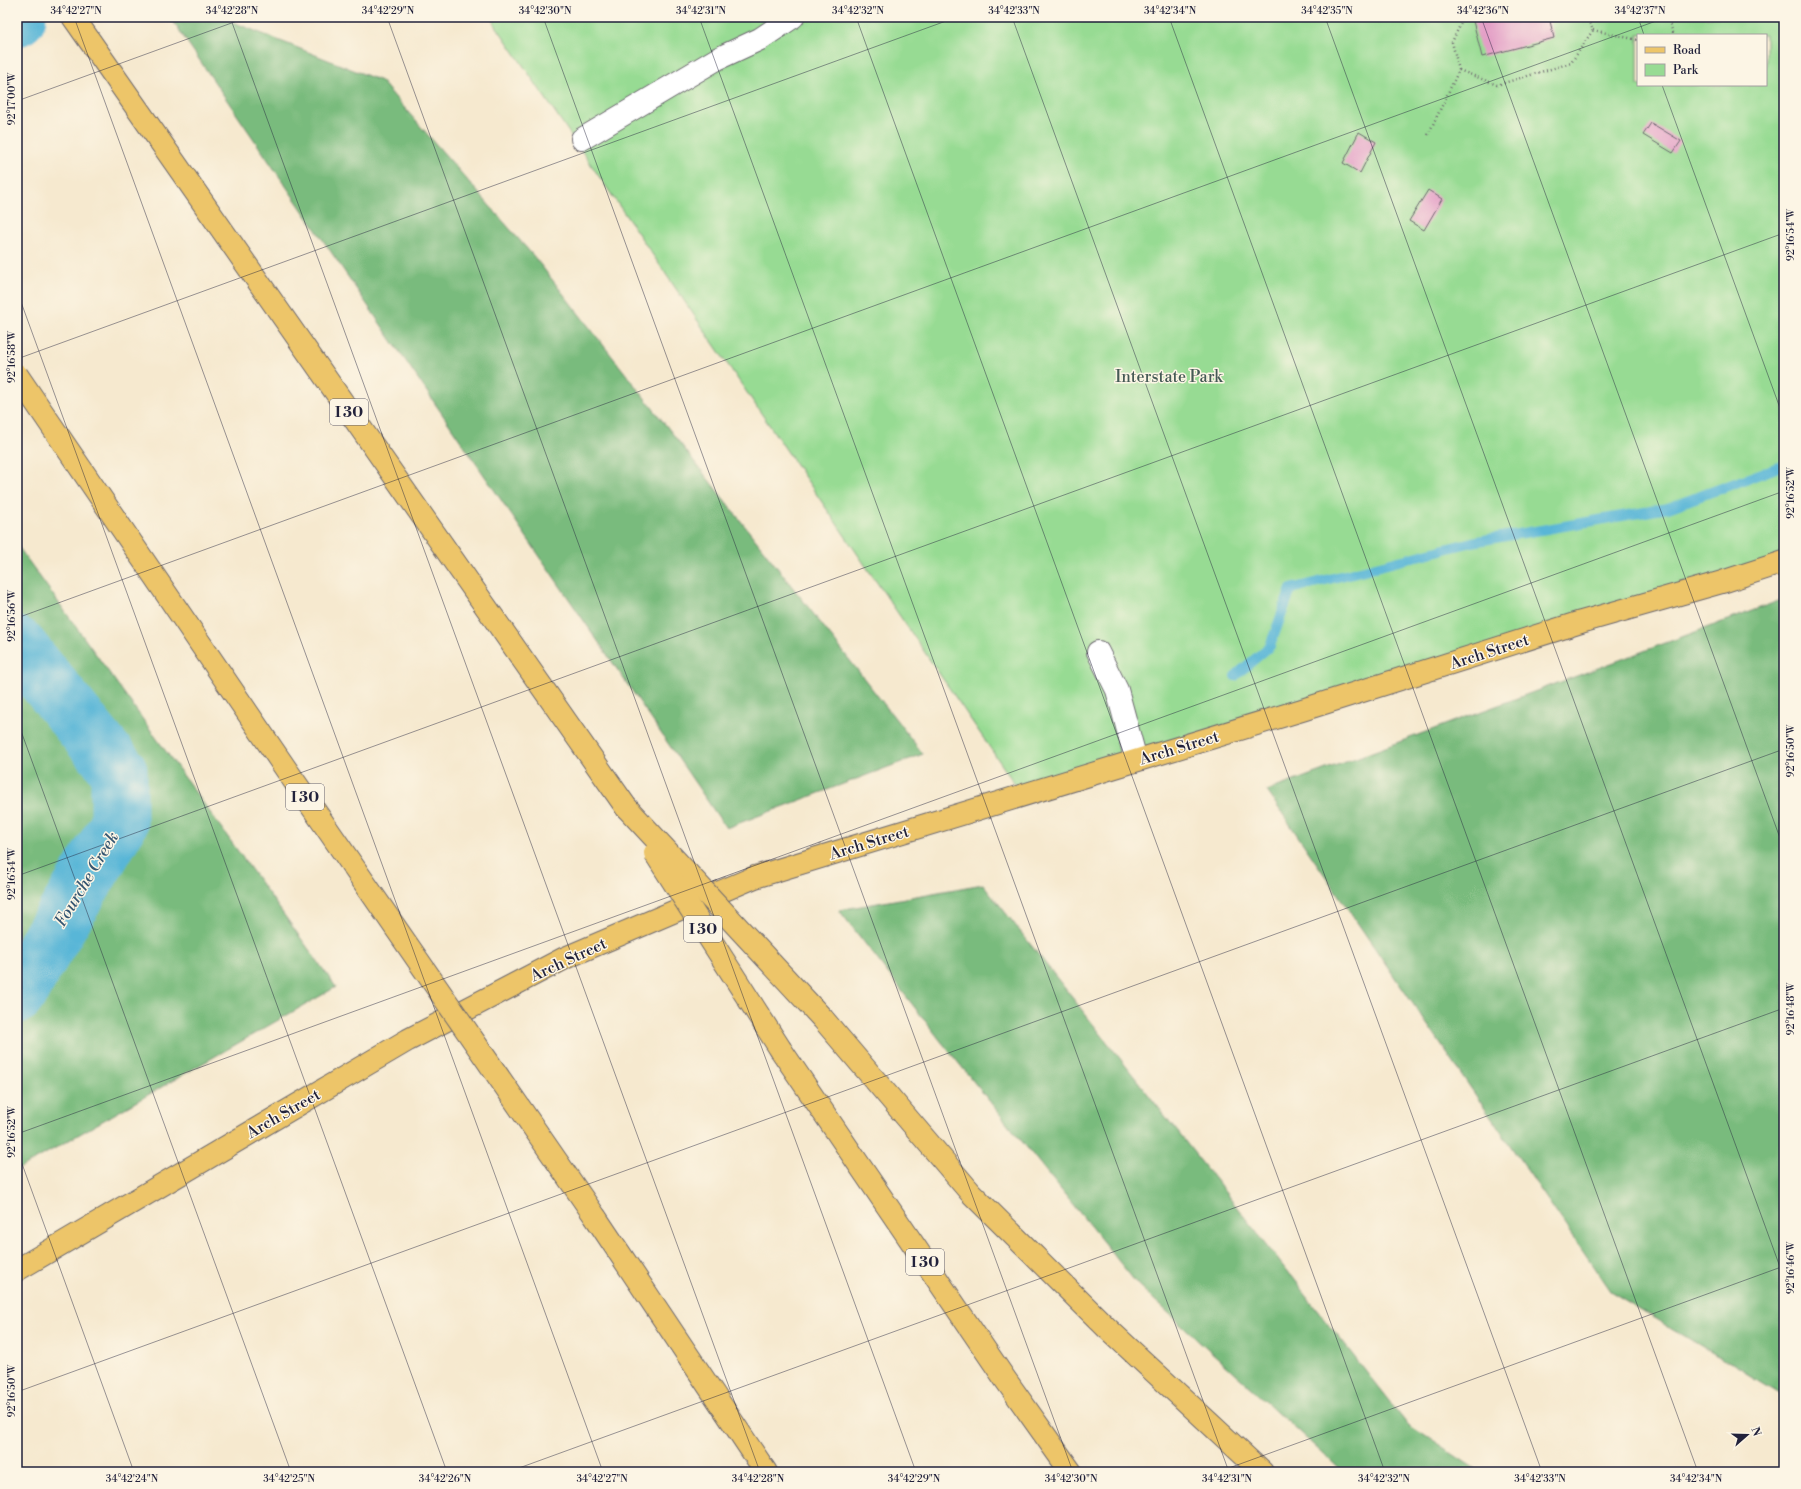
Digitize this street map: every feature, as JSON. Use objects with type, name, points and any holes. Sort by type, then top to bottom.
[{"type":"main road","name":"I 30","points":[[73,17],[626,807],[781,1050],[1005,1379],[1071,1472]]},
{"type":"main road","name":"I 30","points":[[17,375],[286,769],[596,1218],[766,1472]]},
{"type":"main road","name":"Arch Street","points":[[17,1270],[408,1040],[566,958],[755,877],[1302,710],[1581,622],[1722,582],[1784,562]]},
{"type":"main road","points":[[626,807],[822,1019],[972,1193],[1107,1328],[1262,1472]]},
{"type":"lane","points":[[582,139],[717,59],[760,39],[793,17]]},
{"type":"lane","points":[[1098,652],[1117,690],[1136,760]]},
{"type":"path","points":[[1428,135],[1459,70],[1452,42],[1464,17]]},
{"type":"path","points":[[1586,17],[1593,30],[1637,40]]},
{"type":"path","points":[[1666,17],[1674,34]]},
{"type":"path","points":[[1459,70],[1497,85],[1571,63],[1593,30]]},
{"type":"green space","points":[[170,17],[220,17],[381,81],[536,259],[923,754],[726,828]]},
{"type":"green space","name":"Interstate Park","points":[[490,17],[1784,17],[1784,561],[1021,793]]},
{"type":"green space","points":[[17,545],[336,987],[17,1170]]},
{"type":"green space","points":[[1784,599],[1784,1396],[1610,1291],[1267,791]]},
{"type":"green space","points":[[983,884],[1407,1424],[1480,1472],[1343,1472],[1138,1285],[940,1040],[839,910]]},
{"type":"building","points":[[1472,17],[1549,17],[1554,38],[1482,57]]},
{"type":"building","points":[[1651,123],[1681,141],[1673,153],[1643,135]]},
{"type":"building","points":[[1359,132],[1376,142],[1360,173],[1343,163]]},
{"type":"building","points":[[1428,190],[1442,199],[1424,230],[1409,221]]},
{"type":"waterway","points":[[1235,676],[1270,646],[1291,589],[1472,542],[1668,508],[1784,465]]},
{"type":"waterway","name":"Fourche Creek","points":[[17,645],[119,771],[119,824],[17,995]]}]
